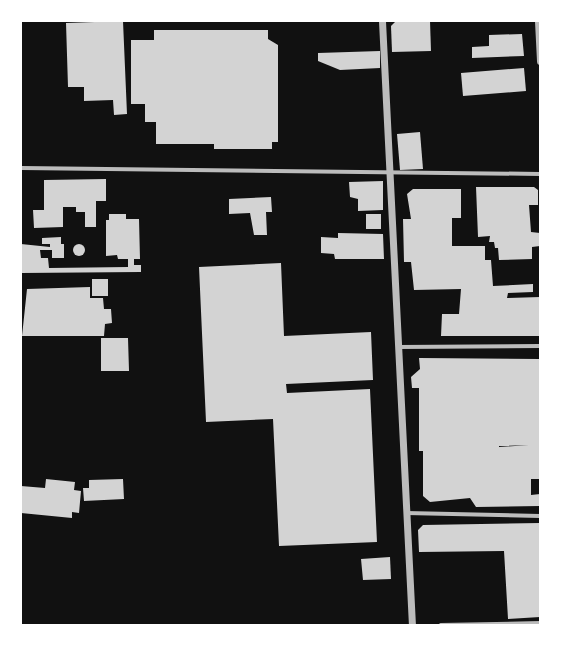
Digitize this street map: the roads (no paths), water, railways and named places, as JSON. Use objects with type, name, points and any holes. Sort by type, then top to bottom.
[{"type":"street","points":[[382,21],[412,625]]},
{"type":"street","points":[[538,21],[540,61]]},
{"type":"street","points":[[21,168],[390,174],[540,174]]},
{"type":"street","points":[[398,347],[540,346]]},
{"type":"street","points":[[406,513],[540,516]]},
{"type":"lane","points":[[440,624],[540,622]]}]
